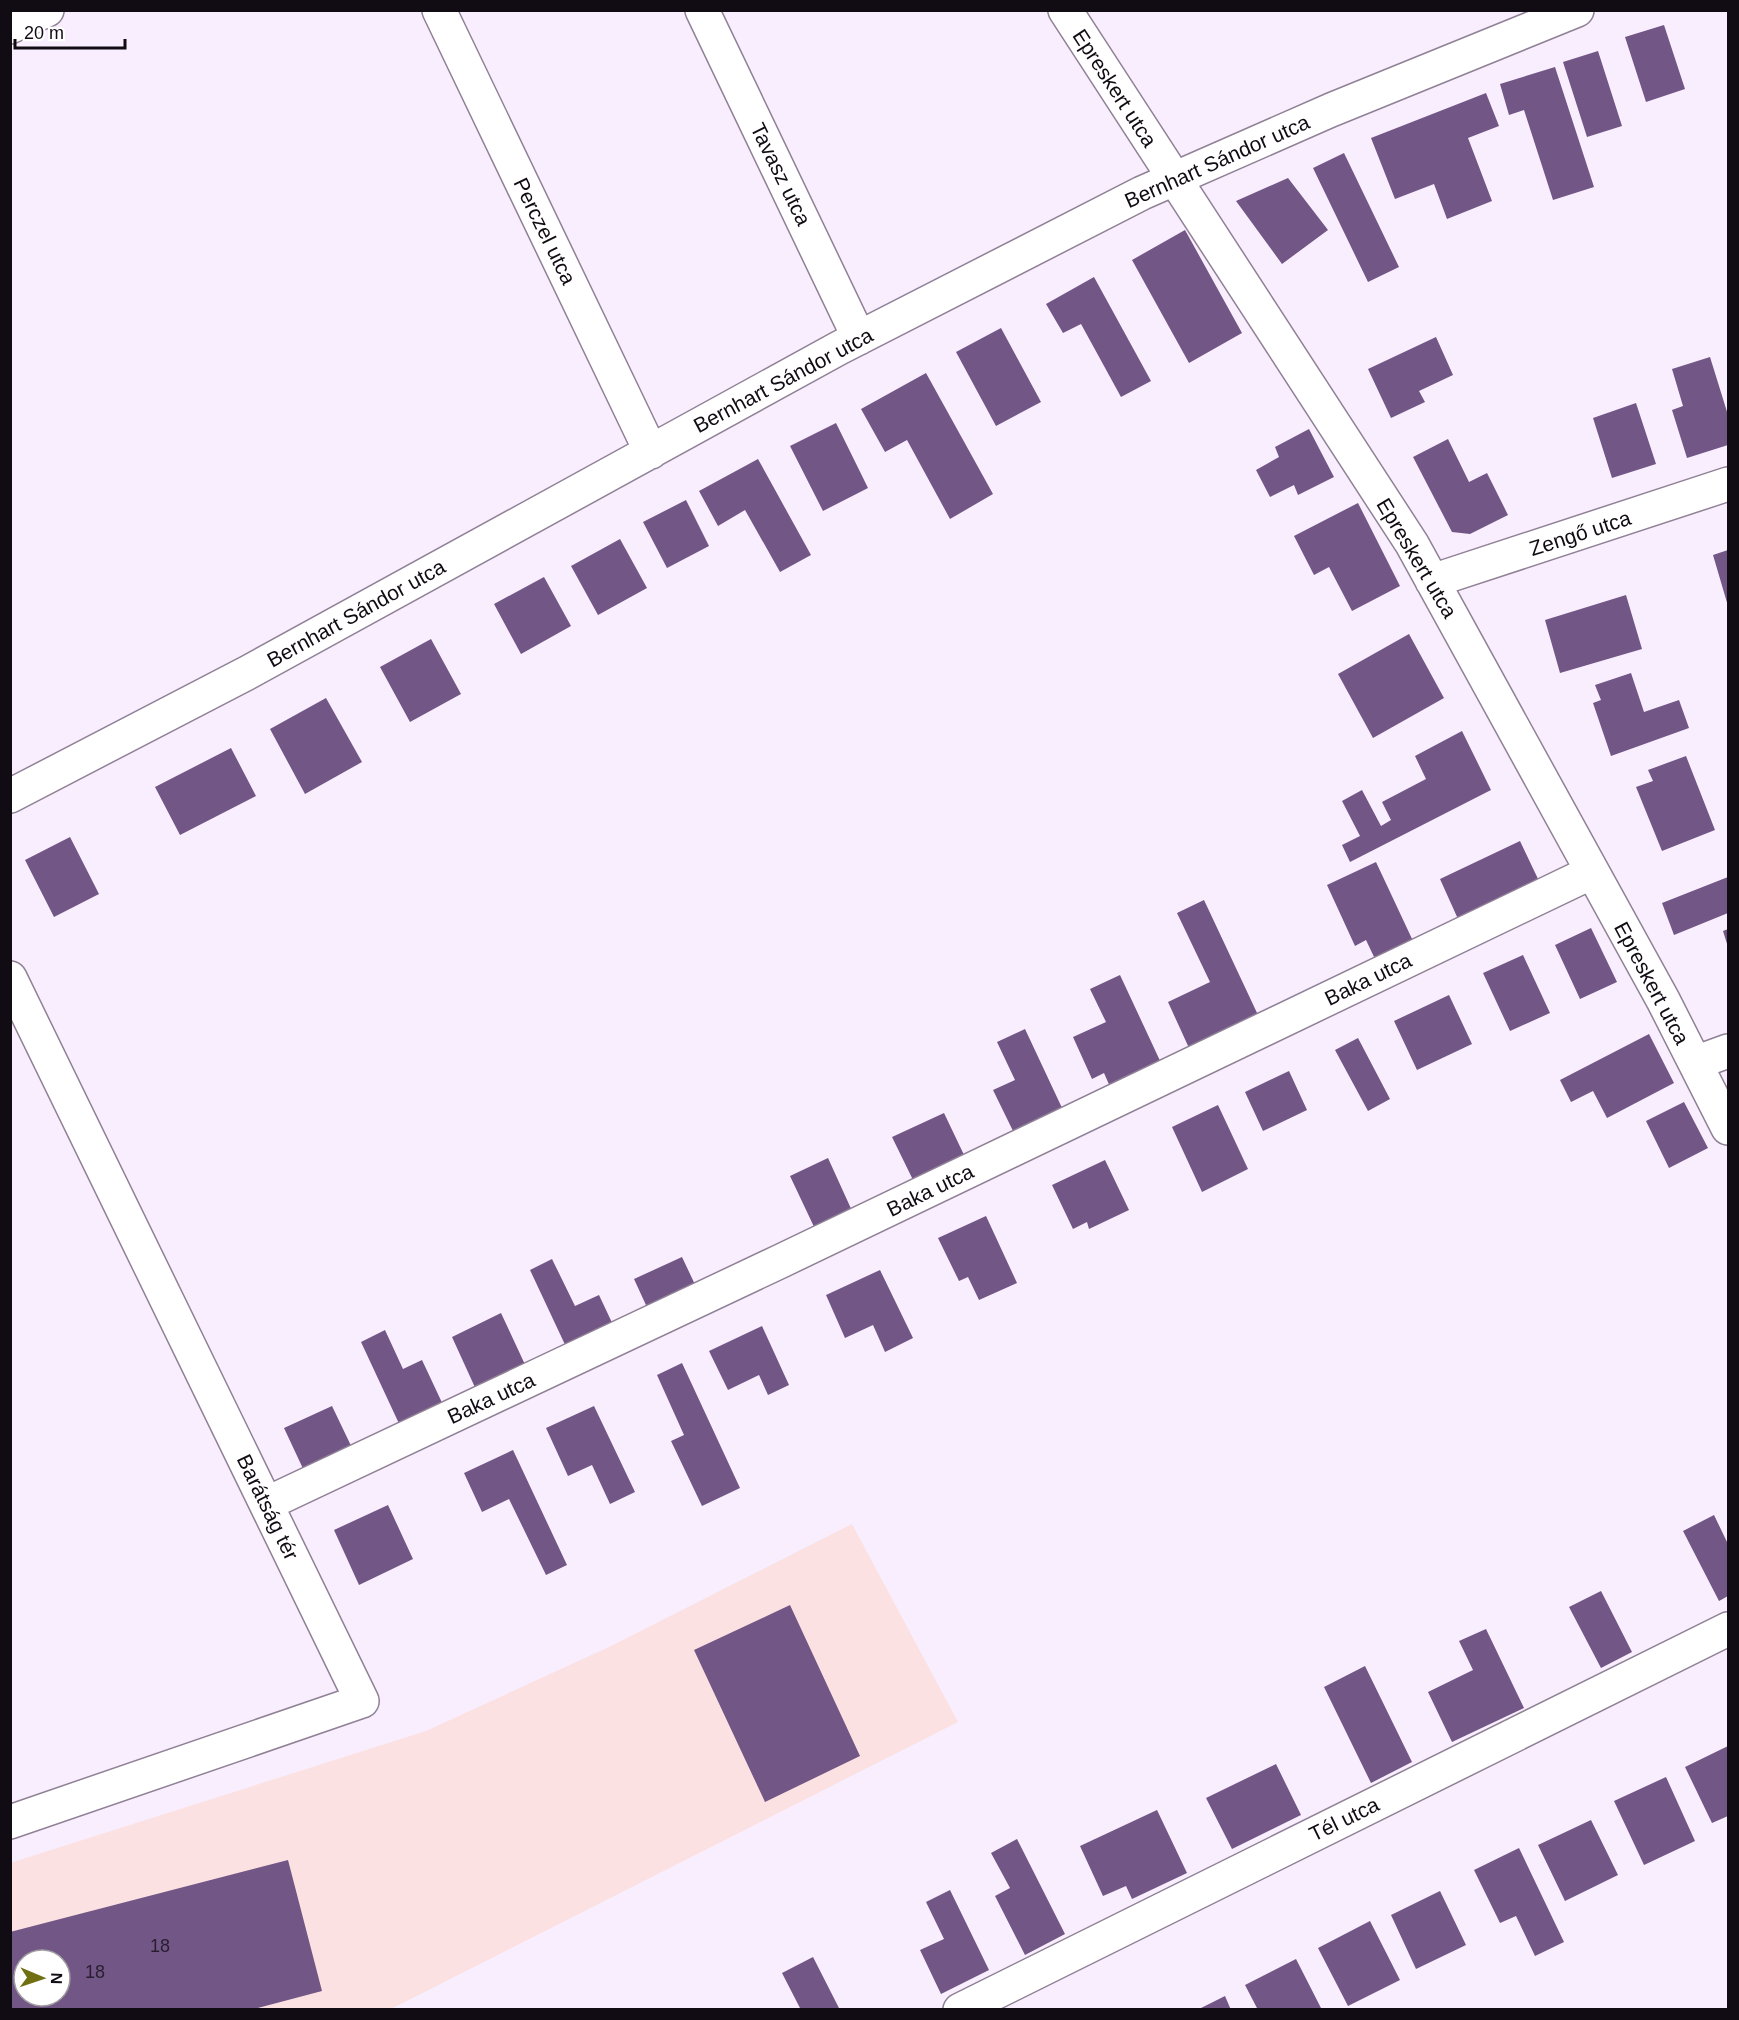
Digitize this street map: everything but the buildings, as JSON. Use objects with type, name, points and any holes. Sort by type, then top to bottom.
[{"type":"street","points":[[10,27],[47,10]]},
{"type":"street","name":"Perczel utca","points":[[439,10],[651,452]]},
{"type":"street","name":"Tavasz utca","points":[[702,10],[859,338]]},
{"type":"street","name":"Epreskert utca","points":[[1065,10],[1098,65],[1176,178],[1412,544],[1592,872],[1728,1128]]},
{"type":"street","name":"Bernhart Sándor utca","points":[[10,796],[247,674],[859,338],[1176,178],[1331,110],[1577,10]]},
{"type":"street","name":"Zengő utca","points":[[1432,581],[1728,484]]},
{"type":"street","name":"Baka utca","points":[[266,1504],[781,1262],[1592,872]]},
{"type":"street","name":"Barátság tér","points":[[10,978],[362,1701],[10,1822]]},
{"type":"street","points":[[1695,1063],[1728,1051]]},
{"type":"street","name":"Tél utca","points":[[960,2010],[994,2002],[1728,1629]]},
{"type":"shaded area","points":[[852,1524],[958,1722],[391,2009],[11,2009],[10,1863],[426,1731],[611,1646]]}]
